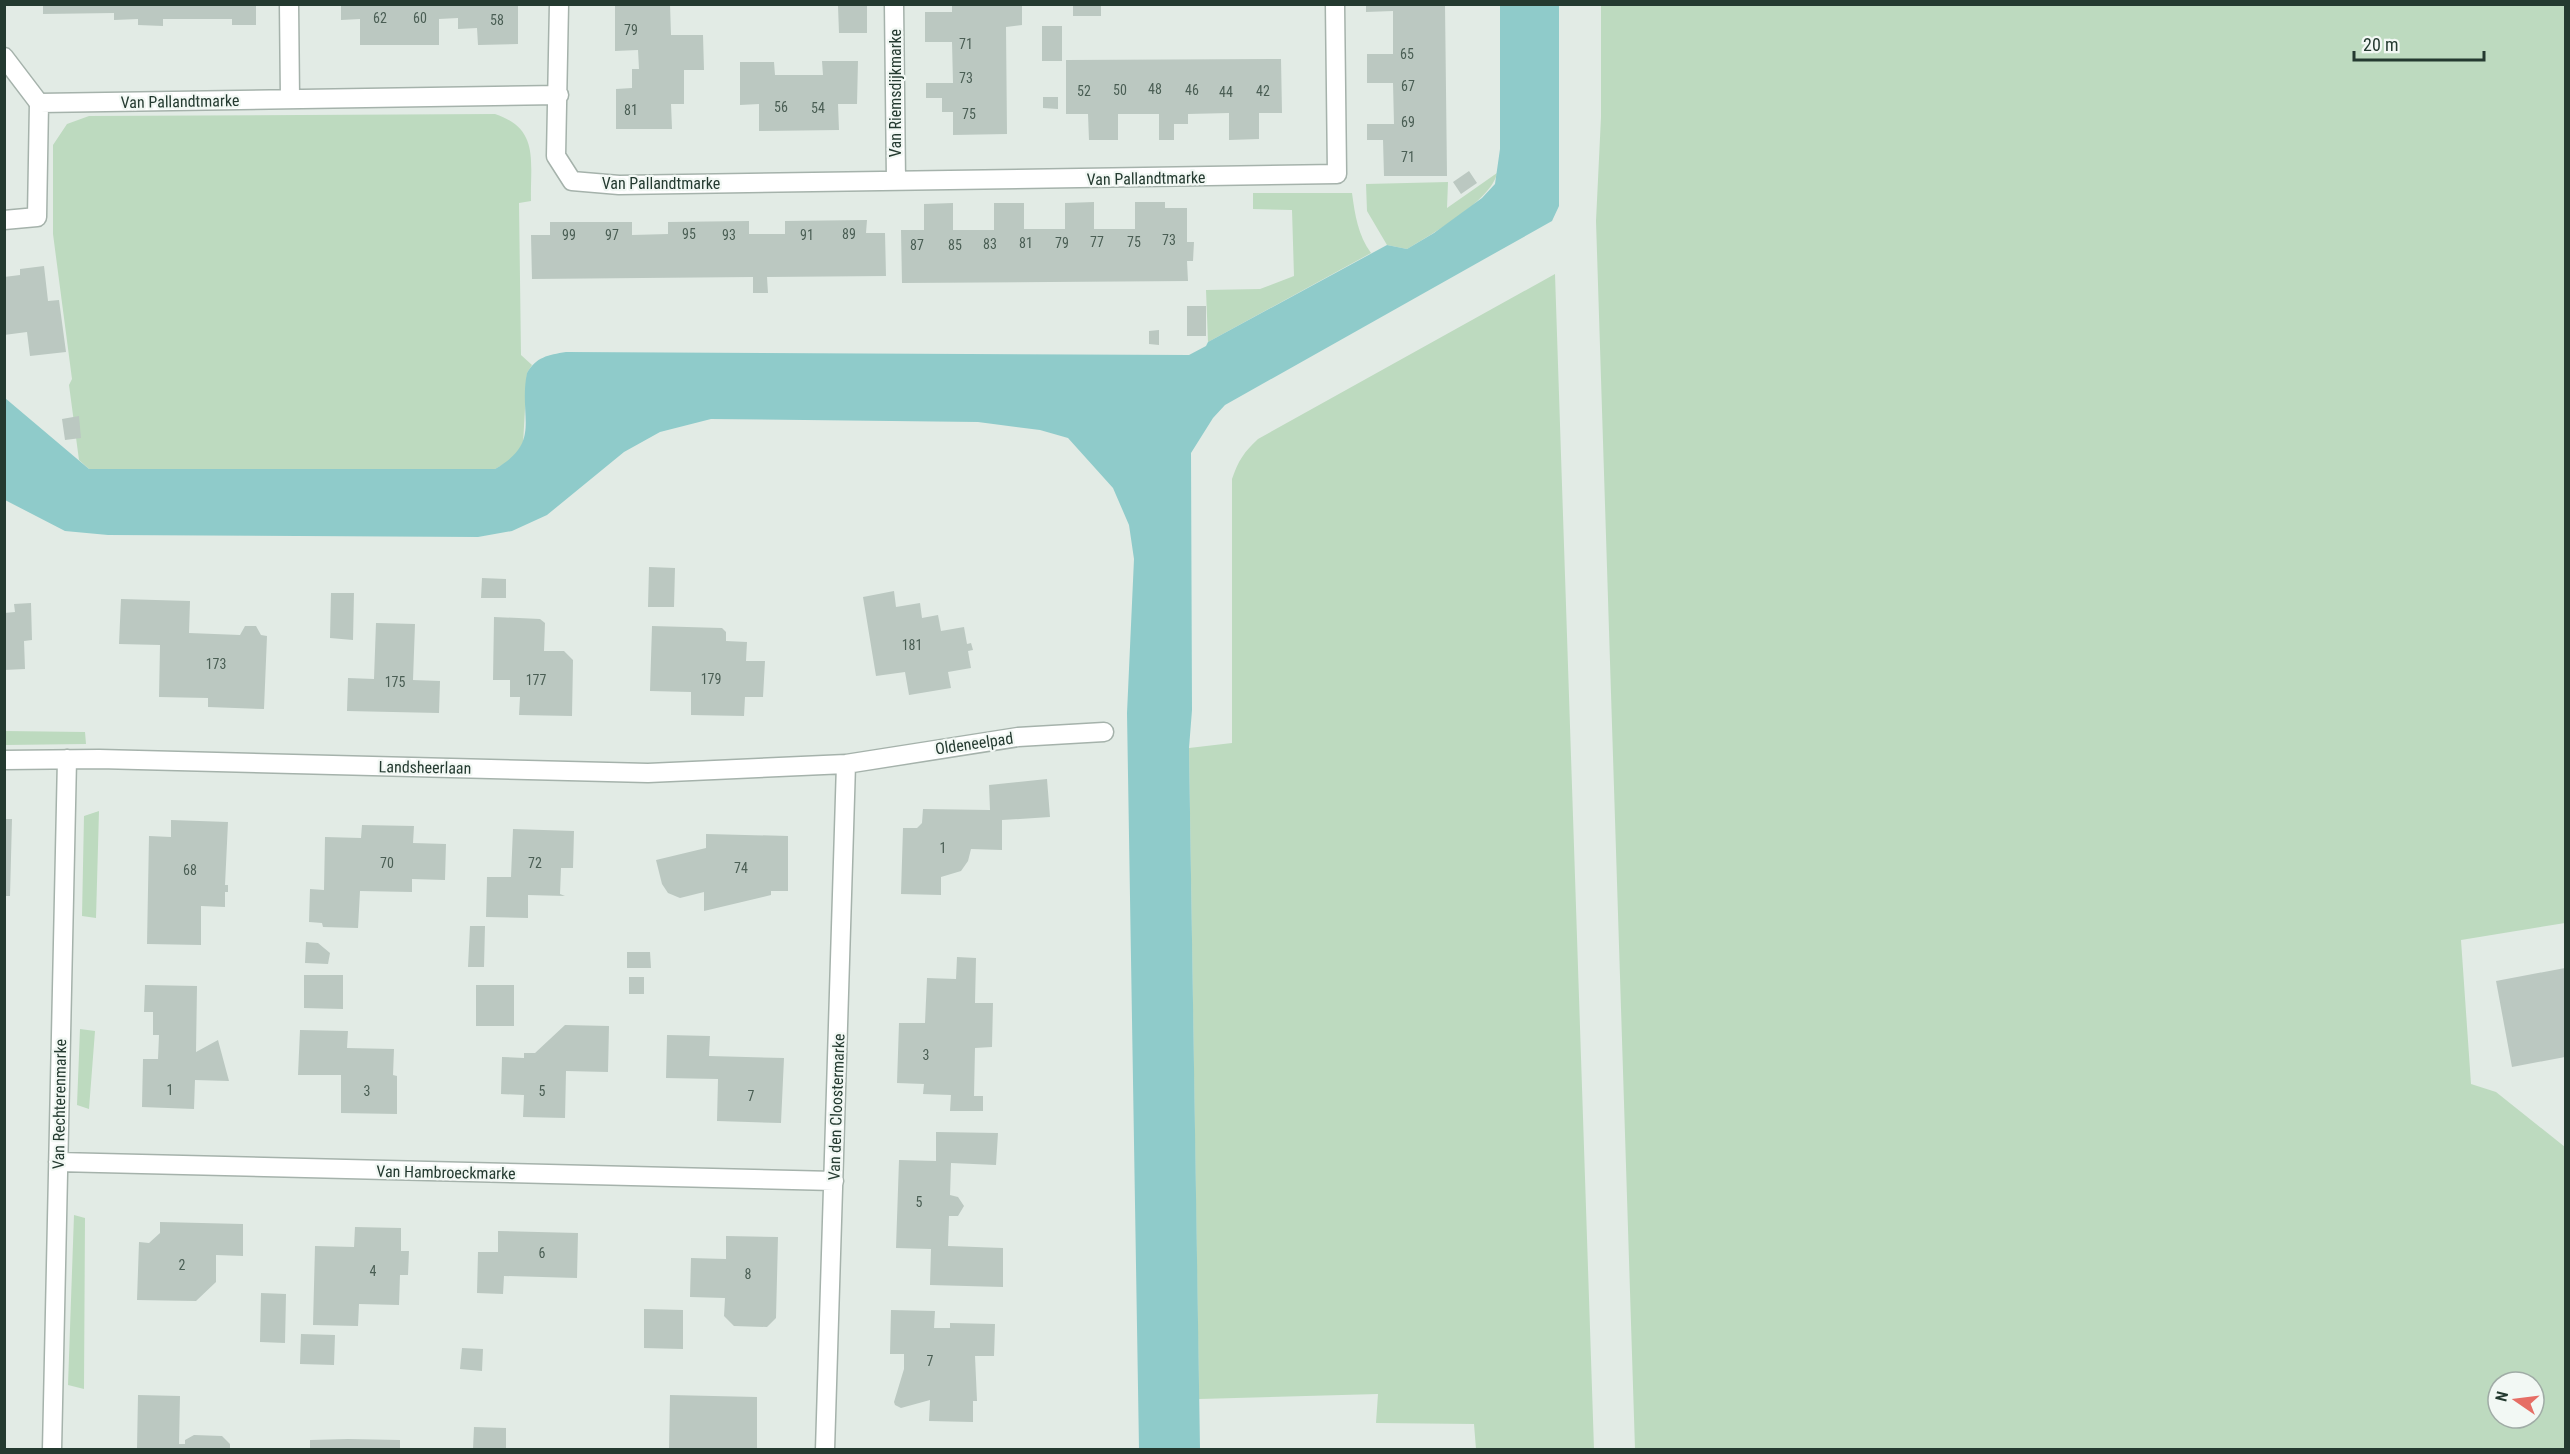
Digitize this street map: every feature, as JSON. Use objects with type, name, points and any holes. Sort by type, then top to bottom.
[{"type":"street","points":[[289,4],[290,99]]},
{"type":"street","points":[[559,4],[559,95]]},
{"type":"street","name":"Van Riemsdijkmarke","points":[[894,4],[896,182]]},
{"type":"street","name":"Van Pallandtmarke","points":[[39,103],[559,95],[556,156],[572,181],[619,185],[1337,174],[1335,4]]},
{"type":"street","points":[[4,57],[39,103],[37,217],[4,220]]},
{"type":"street","name":"Oldeneelpad","points":[[846,764],[1018,737],[1104,732]]},
{"type":"street","name":"Landsheerlaan","points":[[4,760],[67,759],[648,773],[846,764]]},
{"type":"street","name":"Van Rechterenmarke","points":[[51,1449],[67,759]]},
{"type":"street","name":"Van den Cloostermarke","points":[[825,1449],[846,764]]},
{"type":"street","name":"Van Hambroeckmarke","points":[[58,1162],[834,1181]]},
{"type":"green space","points":[[1601,5],[2565,5],[2565,923],[2461,940],[2471,1084],[2496,1092],[2565,1147],[2565,1449],[1635,1449],[1596,221],[1601,117]]},
{"type":"green space","points":[[495,114],[509,120],[519,128],[530,148],[531,160],[531,201],[519,203],[521,355],[532,365],[527,373],[523,444],[515,458],[495,469],[89,469],[79,460],[69,385],[72,379],[53,234],[53,145],[67,124],[89,116]]},
{"type":"green space","points":[[1497,173],[1493,183],[1473,205],[1445,226],[1407,249],[1387,245],[1367,211],[1366,184],[1448,182],[1447,208]]},
{"type":"green space","points":[[1253,193],[1352,193],[1360,232],[1371,253],[1208,342],[1206,290],[1260,289],[1294,276],[1292,210],[1253,209]]},
{"type":"green space","points":[[1555,274],[1594,1449],[1476,1449],[1474,1424],[1376,1423],[1378,1394],[1199,1399],[1189,748],[1232,743],[1232,479],[1242,457],[1258,439]]},
{"type":"green space","points":[[5,731],[85,732],[86,744],[5,745]]},
{"type":"green space","points":[[99,811],[96,918],[82,916],[84,816]]},
{"type":"green space","points":[[80,1029],[95,1031],[89,1109],[77,1105]]},
{"type":"green space","points":[[74,1215],[85,1218],[84,1389],[68,1385]]},
{"type":"water","points":[[1500,5],[1559,5],[1559,206],[1552,221],[1225,405],[1213,418],[1191,453],[1192,710],[1189,748],[1200,1449],[1139,1449],[1127,713],[1134,559],[1129,525],[1113,488],[1068,438],[1040,430],[978,422],[711,419],[660,432],[624,452],[547,515],[512,531],[478,537],[108,535],[65,531],[5,500],[5,398],[89,469],[495,469],[510,459],[519,449],[524,438],[527,373],[534,363],[543,358],[566,352],[1189,355],[1206,346],[1208,342],[1387,245],[1407,249],[1434,233],[1482,198],[1495,184],[1500,149]]},
{"type":"building","points":[[43,4],[256,4],[256,25],[232,25],[232,19],[163,19],[163,26],[138,25],[138,19],[114,20],[114,13],[43,14]]},
{"type":"building","points":[[341,4],[518,4],[518,44],[478,45],[477,28],[458,29],[458,18],[439,19],[439,45],[360,45],[360,19],[341,20]]},
{"type":"building","points":[[615,4],[670,4],[671,35],[703,35],[704,70],[684,70],[684,104],[671,104],[672,129],[616,129],[616,89],[632,88],[632,69],[639,69],[638,50],[615,51]]},
{"type":"building","points":[[952,4],[1022,4],[1022,25],[1006,27],[1007,134],[953,135],[953,112],[942,112],[942,98],[926,98],[926,83],[953,83],[952,42],[925,42],[925,12],[952,12]]},
{"type":"building","points":[[1073,4],[1101,4],[1101,16],[1073,16]]},
{"type":"building","points":[[1366,5],[1445,5],[1447,176],[1384,176],[1383,140],[1367,140],[1367,124],[1394,124],[1393,83],[1367,83],[1367,54],[1393,54],[1393,11],[1366,12]]},
{"type":"building","points":[[838,6],[867,6],[867,33],[839,33]]},
{"type":"building","points":[[1042,26],[1062,26],[1062,61],[1042,61]]},
{"type":"building","points":[[1281,59],[1282,113],[1259,113],[1259,139],[1229,140],[1229,113],[1188,114],[1188,124],[1174,124],[1174,140],[1159,140],[1159,114],[1118,114],[1118,140],[1089,140],[1088,114],[1066,114],[1066,60]]},
{"type":"building","points":[[822,61],[858,61],[857,104],[838,104],[839,130],[759,131],[759,104],[740,105],[740,62],[774,62],[775,75],[823,75]]},
{"type":"building","points":[[1043,97],[1058,97],[1058,109],[1043,108]]},
{"type":"building","points":[[1469,171],[1477,183],[1461,194],[1453,182]]},
{"type":"building","points":[[1094,202],[1094,229],[1135,229],[1135,202],[1165,202],[1165,208],[1187,208],[1187,242],[1194,242],[1193,261],[1187,261],[1188,281],[902,283],[901,230],[924,230],[924,204],[953,203],[953,230],[994,230],[994,203],[1024,203],[1024,229],[1065,229],[1065,203]]},
{"type":"building","points":[[867,220],[866,233],[885,233],[886,276],[767,277],[768,293],[753,293],[753,277],[532,279],[531,235],[550,235],[550,222],[632,222],[632,235],[668,234],[668,222],[749,221],[749,234],[785,234],[785,221]]},
{"type":"building","points":[[44,266],[48,301],[59,300],[66,352],[30,356],[27,332],[4,335],[4,277],[20,275],[20,269]]},
{"type":"building","points":[[1187,306],[1206,306],[1206,336],[1187,336]]},
{"type":"building","points":[[1159,330],[1159,345],[1149,344],[1149,331]]},
{"type":"building","points":[[79,416],[81,438],[65,440],[62,419]]},
{"type":"building","points":[[649,567],[675,568],[674,607],[648,607]]},
{"type":"building","points":[[482,578],[506,579],[506,598],[481,598]]},
{"type":"building","points":[[894,591],[896,607],[920,603],[922,618],[938,615],[941,631],[964,627],[967,644],[971,643],[973,650],[968,651],[971,668],[948,672],[951,688],[909,695],[905,672],[876,676],[863,597]]},
{"type":"building","points":[[331,593],[354,593],[353,640],[330,638]]},
{"type":"building","points":[[121,599],[190,601],[189,633],[240,635],[245,626],[256,626],[261,635],[267,636],[264,709],[208,707],[208,698],[159,697],[160,645],[119,644]]},
{"type":"building","points":[[31,603],[32,640],[24,641],[25,669],[4,670],[4,613],[15,612],[14,604]]},
{"type":"building","points":[[494,617],[540,619],[545,623],[544,651],[564,651],[573,660],[572,716],[519,715],[520,697],[510,697],[510,680],[493,680]]},
{"type":"building","points":[[376,623],[415,624],[413,680],[440,681],[439,713],[347,711],[348,678],[374,679]]},
{"type":"building","points":[[652,626],[722,628],[726,632],[726,641],[747,642],[746,661],[765,661],[763,697],[745,697],[744,716],[691,715],[691,692],[650,691]]},
{"type":"building","points":[[1047,779],[1050,817],[1002,820],[1002,850],[971,849],[968,861],[961,871],[941,877],[941,895],[901,894],[903,828],[917,828],[922,823],[923,809],[990,810],[989,785]]},
{"type":"building","points":[[4,819],[12,819],[10,896],[4,896]]},
{"type":"building","points":[[171,820],[228,822],[225,885],[228,885],[228,892],[225,892],[225,907],[201,906],[201,945],[147,944],[149,836],[171,837]]},
{"type":"building","points":[[362,825],[414,826],[413,843],[446,844],[445,880],[412,879],[412,892],[360,891],[358,928],[323,927],[322,923],[309,922],[310,889],[324,890],[325,837],[361,838]]},
{"type":"building","points":[[513,829],[574,831],[573,868],[561,868],[560,894],[565,896],[528,895],[528,918],[486,917],[487,877],[511,877]]},
{"type":"building","points":[[706,834],[788,836],[788,891],[771,891],[771,895],[704,911],[704,892],[680,898],[668,893],[662,884],[656,860],[706,848]]},
{"type":"building","points":[[470,926],[485,926],[484,967],[468,967]]},
{"type":"building","points":[[306,942],[318,943],[330,953],[328,964],[305,963]]},
{"type":"building","points":[[627,952],[650,952],[651,968],[627,968]]},
{"type":"building","points":[[957,957],[976,958],[975,1003],[993,1003],[992,1047],[975,1048],[974,1096],[983,1096],[983,1111],[950,1111],[951,1095],[923,1094],[924,1084],[897,1083],[899,1023],[925,1023],[927,978],[956,979]]},
{"type":"building","points":[[2565,968],[2565,1057],[2512,1067],[2496,981]]},
{"type":"building","points":[[304,975],[343,975],[343,1009],[304,1008]]},
{"type":"building","points":[[629,977],[644,977],[644,994],[629,994]]},
{"type":"building","points":[[145,985],[197,986],[196,1052],[218,1040],[229,1081],[195,1080],[194,1109],[142,1107],[143,1059],[158,1059],[159,1035],[153,1035],[153,1012],[144,1012]]},
{"type":"building","points":[[476,985],[514,985],[514,1026],[476,1026]]},
{"type":"building","points":[[565,1025],[609,1026],[608,1072],[566,1071],[565,1118],[523,1117],[524,1095],[501,1094],[502,1057],[524,1058],[524,1053],[535,1053]]},
{"type":"building","points":[[300,1030],[348,1031],[347,1048],[394,1049],[393,1075],[397,1076],[397,1114],[341,1113],[341,1075],[298,1075]]},
{"type":"building","points":[[667,1035],[710,1036],[709,1056],[784,1058],[781,1123],[717,1121],[718,1079],[666,1078]]},
{"type":"building","points":[[936,1132],[998,1133],[996,1165],[951,1163],[950,1195],[958,1197],[964,1206],[958,1216],[949,1216],[948,1246],[1003,1248],[1003,1287],[930,1285],[931,1249],[896,1248],[899,1160],[936,1161]]},
{"type":"building","points":[[160,1222],[243,1224],[243,1256],[216,1255],[216,1282],[196,1301],[137,1300],[139,1242],[149,1243],[160,1233]]},
{"type":"building","points":[[355,1227],[401,1228],[401,1251],[409,1251],[408,1275],[400,1275],[399,1305],[359,1304],[358,1326],[313,1325],[315,1246],[354,1247]]},
{"type":"building","points":[[498,1231],[578,1233],[577,1278],[504,1276],[503,1294],[477,1293],[478,1252],[498,1252]]},
{"type":"building","points":[[726,1236],[778,1237],[776,1318],[767,1327],[734,1326],[724,1316],[725,1298],[690,1297],[691,1258],[726,1259]]},
{"type":"building","points":[[261,1293],[286,1294],[285,1343],[260,1342]]},
{"type":"building","points":[[644,1309],[683,1310],[683,1349],[644,1348]]},
{"type":"building","points":[[891,1310],[935,1311],[934,1328],[950,1328],[950,1323],[995,1324],[994,1356],[975,1356],[977,1401],[973,1401],[973,1422],[929,1421],[930,1400],[901,1408],[895,1405],[904,1369],[904,1354],[890,1354]]},
{"type":"building","points":[[301,1334],[335,1335],[334,1365],[300,1364]]},
{"type":"building","points":[[462,1348],[483,1349],[482,1371],[460,1369]]},
{"type":"building","points":[[138,1395],[180,1396],[179,1444],[185,1444],[185,1440],[194,1435],[222,1436],[230,1444],[230,1449],[137,1449]]},
{"type":"building","points":[[670,1395],[757,1397],[757,1449],[669,1449]]},
{"type":"building","points":[[474,1427],[506,1428],[506,1449],[473,1449]]},
{"type":"building","points":[[310,1440],[400,1440],[400,1449],[310,1449]]}]
